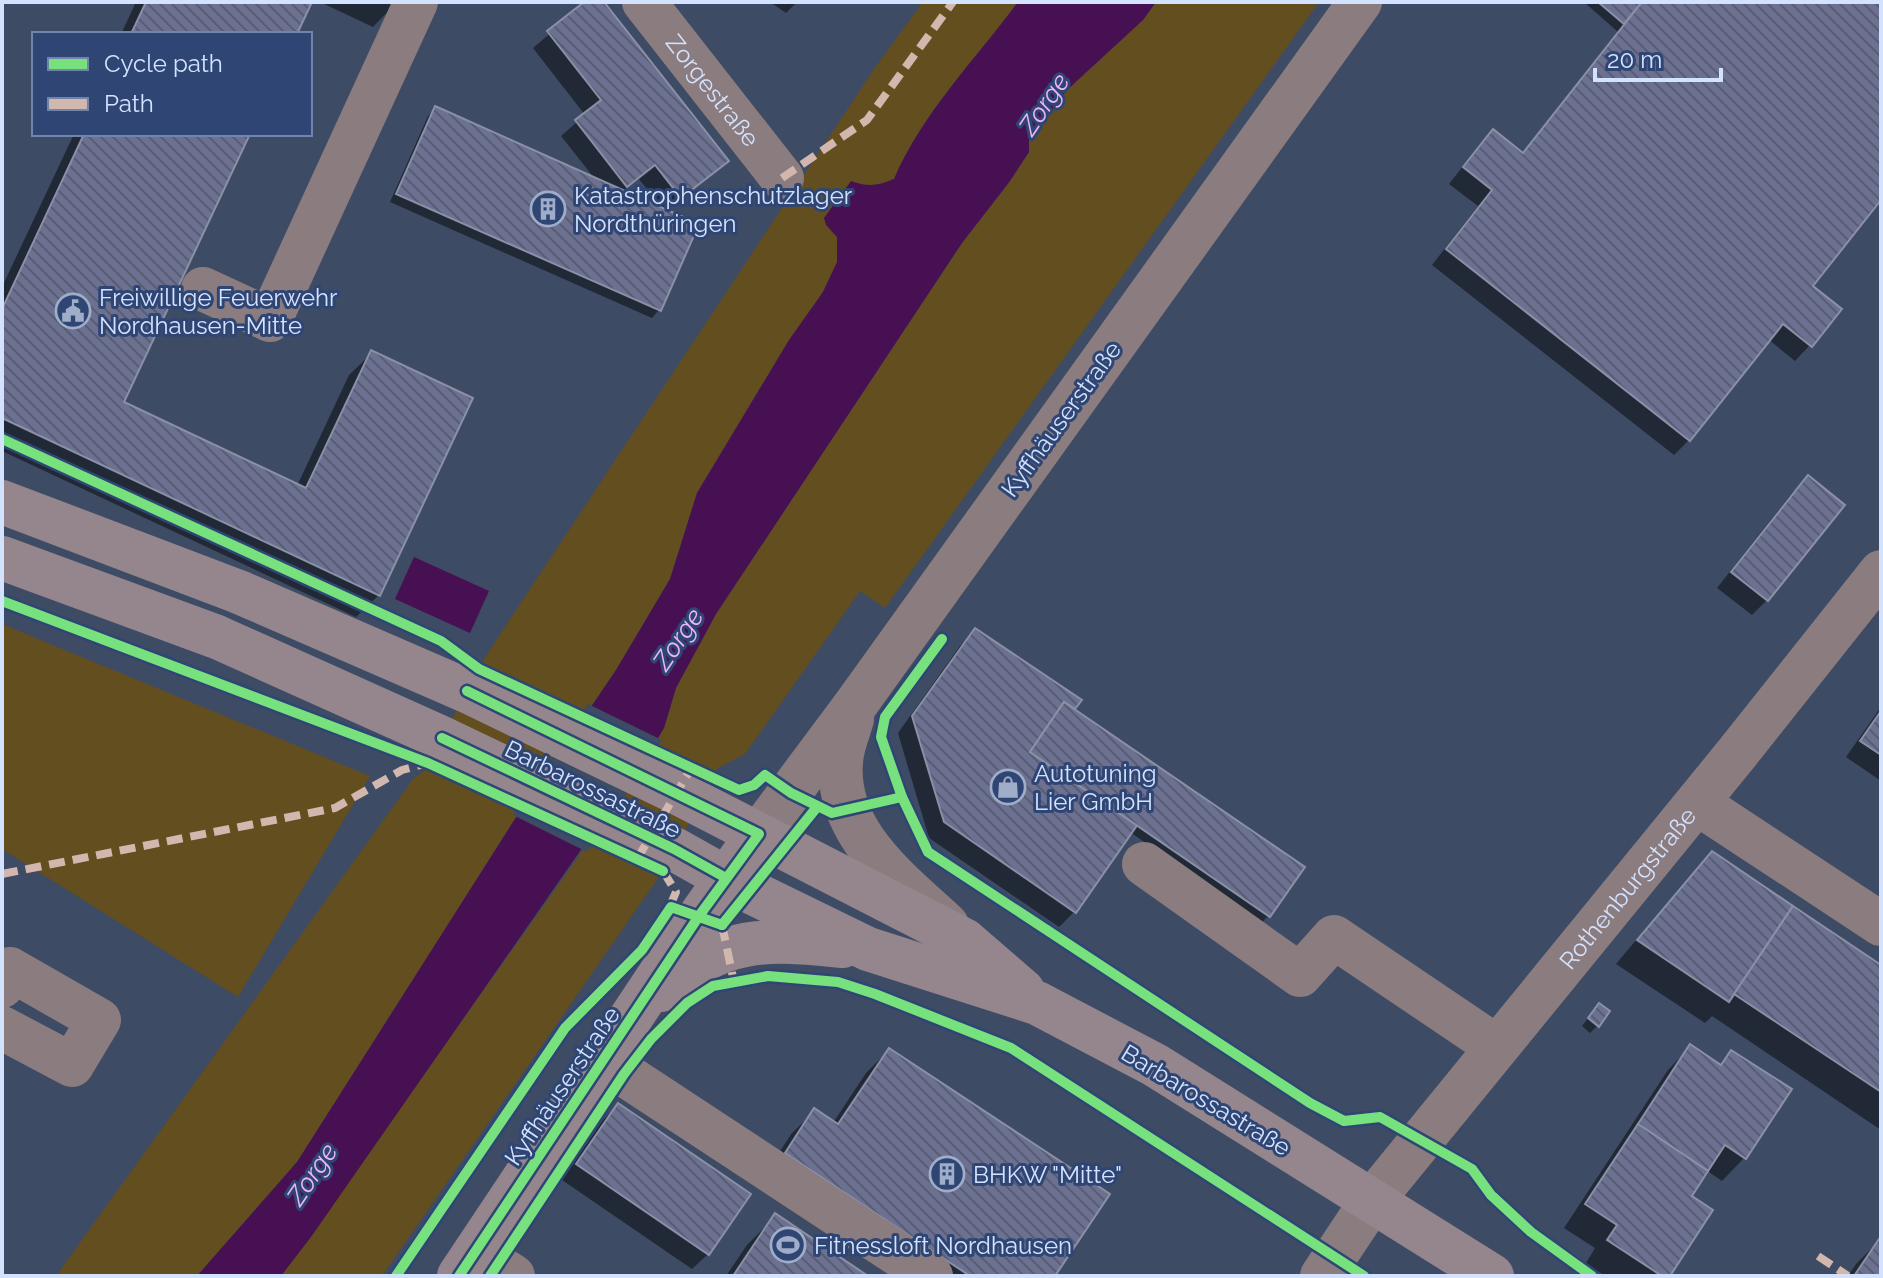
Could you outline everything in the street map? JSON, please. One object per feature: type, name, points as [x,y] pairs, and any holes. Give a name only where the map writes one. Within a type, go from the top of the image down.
[{"type":"main road","name":"Barbarossastraße","points":[[2,502],[239,592],[467,691],[759,834],[964,940],[1037,1003]]},
{"type":"main road","name":"Barbarossastraße","points":[[2,558],[217,637],[442,738],[674,849],[868,949],[1037,1003],[1155,1065],[1492,1276]]},
{"type":"main road","name":"Kyffhäuserstraße","points":[[467,1264],[726,878],[759,834]]},
{"type":"main road","points":[[610,1050],[655,996],[674,979],[728,948],[745,943],[800,942],[868,949]]},
{"type":"street","points":[[203,289],[270,320],[416,2]]},
{"type":"street","name":"Zorgestraße","points":[[644,2],[782,178]]},
{"type":"street","name":"Kyffhäuserstraße","points":[[759,834],[856,704],[1360,2]]},
{"type":"street","name":"Rothenburgstraße","points":[[1371,1202],[1697,803],[1867,619],[1881,572]]},
{"type":"street","name":"Barbarossastraße","points":[[856,704],[842,754],[841,774],[856,831],[882,865],[964,940]]},
{"type":"street","points":[[1697,803],[1881,924]]},
{"type":"street","points":[[1144,864],[1300,975],[1334,937],[1497,1047]]},
{"type":"street","points":[[2,986],[10,969],[99,1020],[72,1065],[2,1028]]},
{"type":"street","points":[[610,1050],[931,1276]]},
{"type":"street","points":[[1322,1276],[1371,1202]]},
{"type":"street","points":[[467,1264],[513,1276]]},
{"type":"shaded area","points":[[923,2],[1018,2],[935,109],[894,179],[873,185],[851,182],[827,225],[837,237],[837,262],[823,292],[789,340],[697,493],[670,579],[616,670],[513,822],[297,1162],[197,1276],[56,1276],[413,779],[424,771],[487,654],[874,69]]},
{"type":"shaded area","points":[[1156,2],[1319,2],[885,608],[860,591],[745,754],[718,768],[663,871],[382,1276],[281,1276],[576,860],[664,728],[676,688],[716,614],[962,243],[1010,181],[1029,152],[1029,140],[1067,90],[1143,20]]},
{"type":"shaded area","points":[[2,624],[370,776],[238,997],[2,849]]},
{"type":"water","name":"Zorge","points":[[1018,2],[1156,2],[1143,20],[1067,90],[1029,140],[1029,152],[1010,181],[962,243],[716,614],[676,688],[664,728],[654,745],[311,1237],[281,1276],[197,1276],[297,1162],[513,822],[616,670],[670,579],[697,493],[789,340],[823,292],[837,262],[837,237],[824,218],[851,181],[872,185],[894,179],[935,109]]},
{"type":"water","points":[[414,557],[489,591],[470,633],[395,599]]},
{"type":"pier","points":[[588,704],[662,740],[587,852],[513,815]]},
{"type":"building","points":[[146,2],[312,2],[298,32],[132,32]]},
{"type":"building","points":[[584,2],[604,2],[729,161],[681,198],[655,165],[627,187],[575,120],[601,100],[547,31]]},
{"type":"building","points":[[1598,2],[1642,2],[1624,24]]},
{"type":"building","points":[[1642,2],[1881,2],[1881,200],[1813,286],[1842,309],[1812,347],[1783,324],[1690,441],[1446,249],[1492,190],[1463,167],[1493,129],[1523,153]]},
{"type":"building","name":"Katastrophenschutzlager Nordthüringen","points":[[435,106],[699,224],[661,311],[396,194]]},
{"type":"building","points":[[83,136],[249,136],[124,402],[306,488],[371,350],[473,398],[380,596],[2,418],[2,309]]},
{"type":"building","points":[[1808,475],[1845,505],[1768,601],[1731,572]]},
{"type":"building","name":"Autotuning Lier GmbH","points":[[975,628],[1082,700],[1075,709],[1064,702],[1030,752],[1138,824],[1076,913],[944,822],[912,716]]},
{"type":"building","points":[[1064,702],[1305,867],[1270,917],[1030,752]]},
{"type":"building","points":[[1881,711],[1881,755],[1860,741]]},
{"type":"building","points":[[1712,851],[1793,906],[1729,1002],[1637,940]]},
{"type":"building","points":[[1793,906],[1881,965],[1881,1092],[1734,994]]},
{"type":"building","points":[[1599,1003],[1610,1011],[1599,1027],[1588,1018]]},
{"type":"building","points":[[1690,1044],[1721,1065],[1731,1050],[1792,1089],[1746,1159],[1725,1145],[1708,1171],[1638,1124]]},
{"type":"building","name":"BHKW \"Mitte\"","points":[[889,1048],[1110,1194],[1055,1276],[970,1276],[785,1153],[814,1108],[838,1124]]},
{"type":"building","points":[[618,1103],[751,1194],[709,1255],[576,1164]]},
{"type":"building","points":[[1638,1124],[1708,1171],[1692,1196],[1713,1210],[1670,1276],[1662,1276],[1607,1240],[1617,1225],[1585,1204]]},
{"type":"building","name":"Fitnessloft Nordhausen","points":[[775,1213],[868,1276],[733,1276]]},
{"type":"building","points":[[1879,1239],[1881,1276],[1854,1276]]},
{"type":"marked path","points":[[782,178],[867,120],[953,2]]},
{"type":"marked path","points":[[2,874],[335,808],[402,770],[424,764]]},
{"type":"marked path","points":[[637,859],[692,767]]},
{"type":"marked path","points":[[663,871],[676,892],[667,913]]},
{"type":"marked path","points":[[722,925],[734,982]]},
{"type":"marked path","points":[[1818,1256],[1848,1276]]},
{"type":"cycle path","points":[[2,439],[441,641],[479,669],[739,790],[754,785],[765,775],[791,793],[832,813],[902,797]]},
{"type":"cycle path","points":[[2,601],[428,763],[663,871]]},
{"type":"cycle path","points":[[942,639],[885,717],[881,737],[902,797],[928,852],[1310,1103],[1344,1121],[1380,1117],[1472,1169],[1491,1195],[1531,1232],[1592,1276]]},
{"type":"cycle path","points":[[459,1276],[699,916],[759,834],[467,691]]},
{"type":"cycle path","points":[[442,738],[674,849],[726,878]]},
{"type":"cycle path","points":[[722,925],[817,807]]},
{"type":"cycle path","points":[[396,1276],[565,1028],[642,950],[671,907],[722,925]]},
{"type":"cycle path","points":[[490,1276],[624,1074],[651,1039],[687,1003],[713,986],[768,976],[838,982],[1011,1048],[1364,1276]]},
{"type":"place","name":"Katastrophenschutzlager Nordthüringen","points":[[548,209]]},
{"type":"place","name":"Freiwillige Feuerwehr Nordhausen-Mitte","points":[[73,311]]},
{"type":"place","name":"Autotuning Lier GmbH","points":[[1008,787]]},
{"type":"place","name":"BHKW \"Mitte\"","points":[[947,1174]]},
{"type":"place","name":"Fitnessloft Nordhausen","points":[[788,1245]]}]
